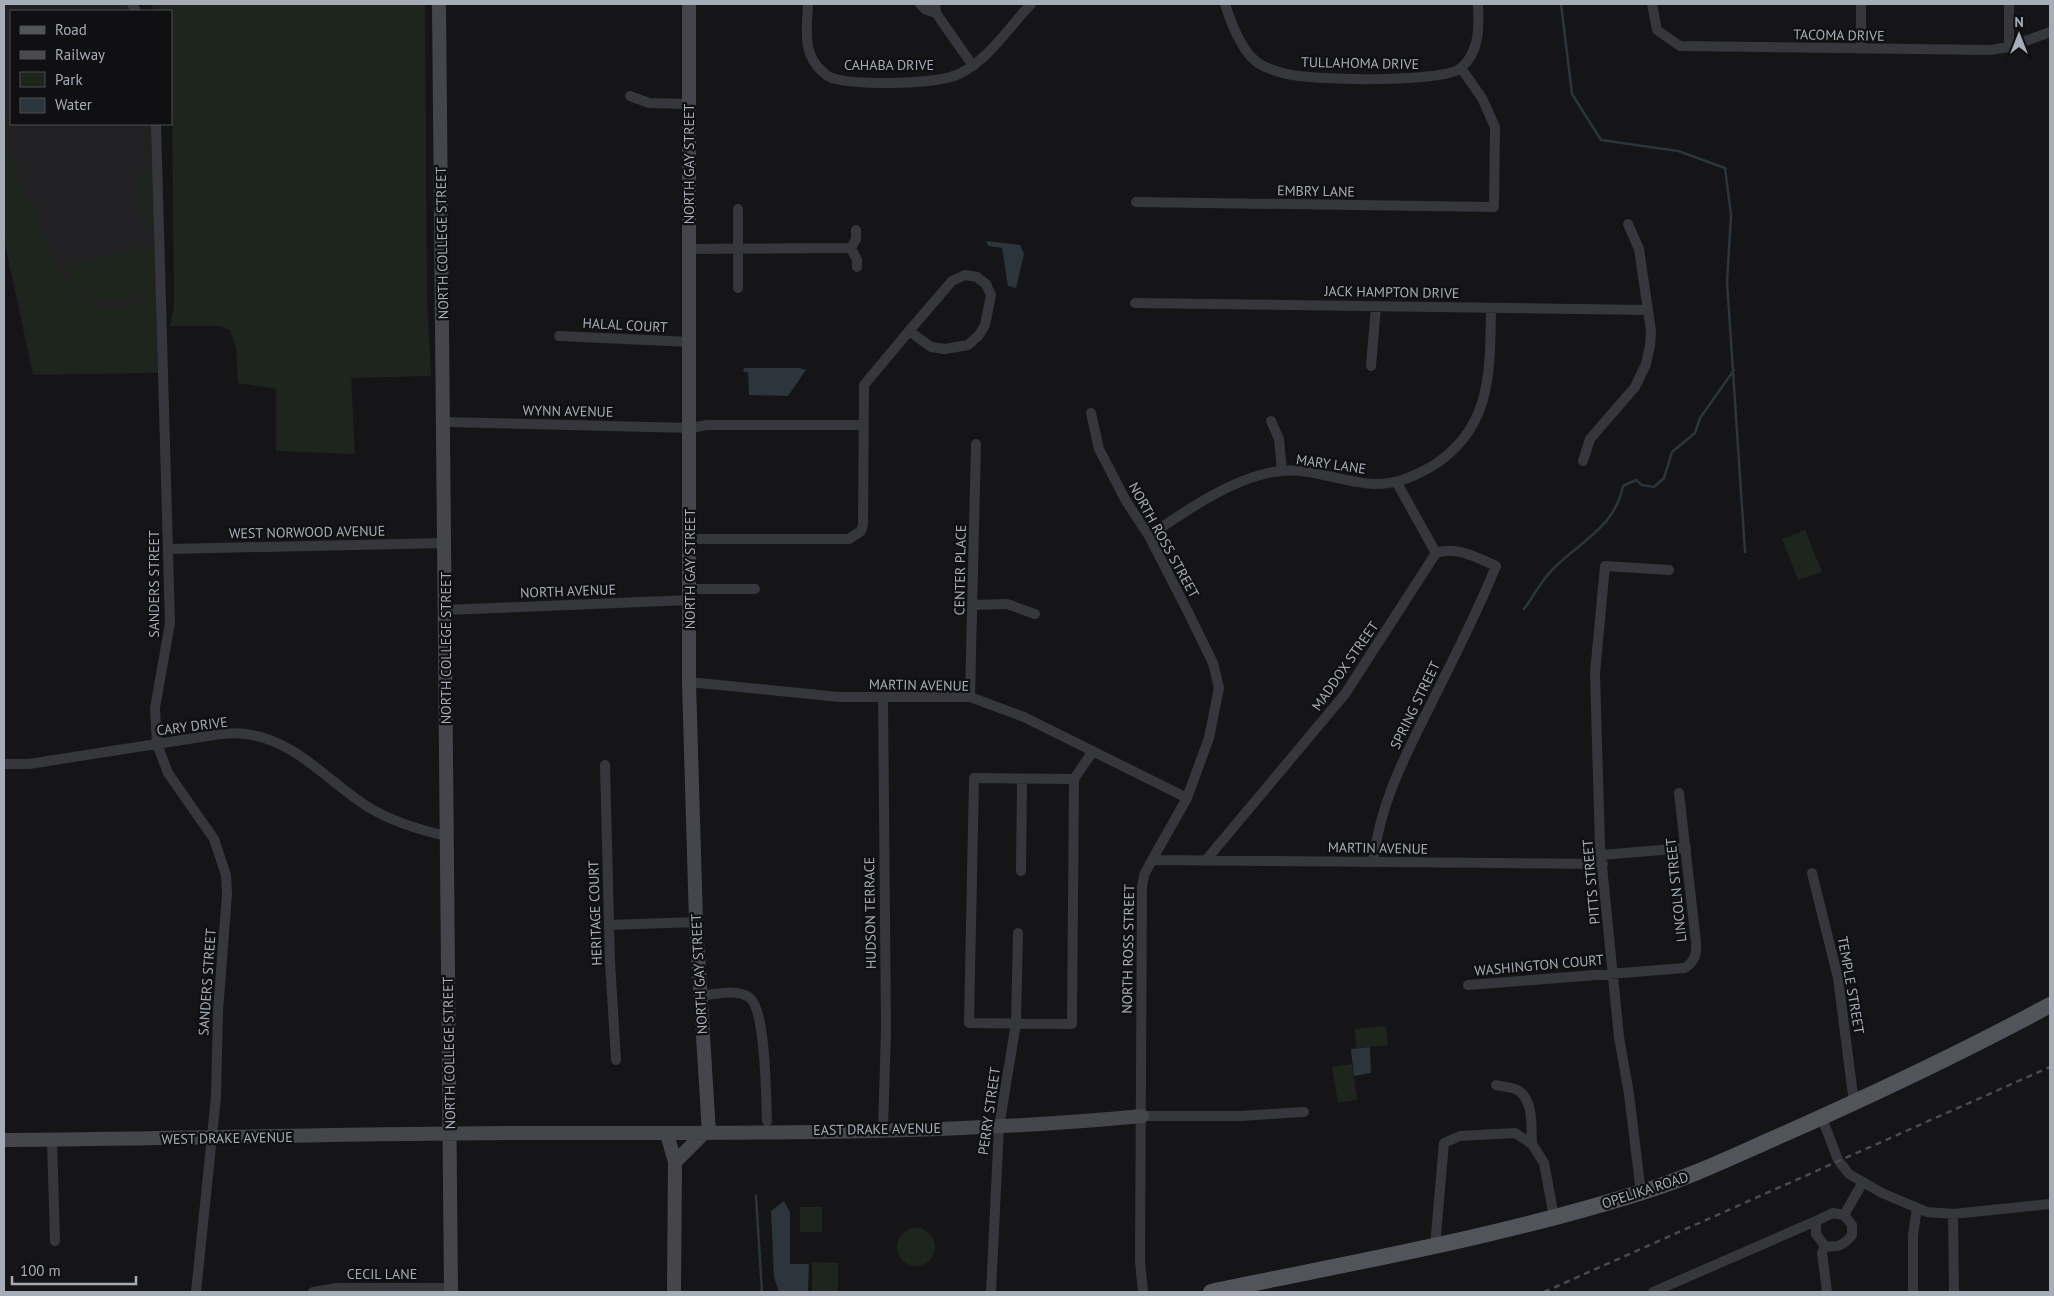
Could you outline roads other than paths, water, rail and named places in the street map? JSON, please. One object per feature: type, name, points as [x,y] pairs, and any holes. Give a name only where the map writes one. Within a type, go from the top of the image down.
[{"type":"main road","name":"OPELIKA ROAD","points":[[1211,1292],[1435,1246],[1554,1217],[1640,1193],[1691,1175],[1822,1118],[1942,1061],[2050,1005]]},
{"type":"street","name":"NORTH COLLEGE STREET","points":[[439,4],[451,1290]]},
{"type":"street","name":"NORTH GAY STREET","points":[[689,4],[691,342],[689,682],[696,922],[706,1134]]},
{"type":"street","name":"CAHABA DRIVE","points":[[808,4],[808,49],[818,67],[834,79],[865,82],[923,81],[951,78],[973,66],[990,52],[1031,4]]},
{"type":"street","points":[[920,4],[925,9],[936,8],[973,66]]},
{"type":"street","name":"TULLAHOMA DRIVE","points":[[1225,4],[1238,38],[1256,61],[1284,74],[1420,78],[1448,74],[1461,68]]},
{"type":"street","points":[[1461,68],[1477,41],[1480,30],[1478,4]]},
{"type":"street","name":"TACOMA DRIVE","points":[[1652,4],[1658,30],[1680,46],[1990,50],[2009,47],[2050,32]]},
{"type":"street","points":[[1861,49],[1862,4]]},
{"type":"street","points":[[2009,4],[2009,47]]},
{"type":"street","name":"EMBRY LANE","points":[[1136,202],[1494,207],[1495,127],[1482,98],[1461,68]]},
{"type":"street","points":[[630,96],[648,103],[689,104]]},
{"type":"street","name":"SANDERS STREET","points":[[156,125],[170,623],[155,708],[157,744],[168,774],[214,839],[226,875],[213,1138],[196,1292]]},
{"type":"street","points":[[738,209],[738,288]]},
{"type":"street","points":[[1582,462],[1590,439],[1635,387],[1646,364],[1651,338],[1648,310],[1639,249],[1628,224]]},
{"type":"street","points":[[851,248],[856,239],[856,230]]},
{"type":"street","points":[[690,248],[851,248]]},
{"type":"street","points":[[851,248],[857,260],[857,268]]},
{"type":"street","points":[[690,539],[849,539],[856,536],[863,525],[864,385],[909,331],[952,281],[965,275],[977,277],[986,284],[991,295],[985,325],[979,335],[968,345],[946,349],[931,347],[909,331]]},
{"type":"street","name":"JACK HAMPTON DRIVE","points":[[1134,303],[1648,310]]},
{"type":"street","points":[[1371,366],[1376,306]]},
{"type":"street","name":"MARY LANE","points":[[1149,536],[1182,514],[1260,475],[1282,471],[1310,473],[1358,483],[1397,483],[1435,464],[1458,446],[1474,423],[1485,397],[1490,368],[1492,308]]},
{"type":"street","name":"HALAL COURT","points":[[559,336],[691,342]]},
{"type":"street","name":"NORTH ROSS STREET","points":[[1091,413],[1099,448],[1126,501],[1149,536],[1213,663],[1220,688],[1209,738],[1187,798],[1144,876],[1141,907],[1142,1116],[1140,1262],[1143,1292]]},
{"type":"street","points":[[1271,421],[1279,439],[1282,471]]},
{"type":"street","name":"WYNN AVENUE","points":[[444,422],[691,428],[707,424],[864,425]]},
{"type":"street","name":"CENTER PLACE","points":[[970,697],[976,444]]},
{"type":"street","points":[[1397,483],[1436,553]]},
{"type":"street","name":"WEST NORWOOD AVENUE","points":[[169,549],[445,544]]},
{"type":"street","name":"SPRING STREET","points":[[1373,862],[1377,833],[1392,784],[1481,603],[1496,566],[1456,550],[1446,549],[1436,553]]},
{"type":"street","name":"MADDOX STREET","points":[[1206,860],[1345,694],[1436,553]]},
{"type":"street","name":"PITTS STREET","points":[[1640,1193],[1613,973],[1602,860],[1596,673],[1605,566],[1669,570]]},
{"type":"street","name":"NORTH AVENUE","points":[[446,610],[755,589]]},
{"type":"street","points":[[973,605],[1006,604],[1035,614]]},
{"type":"street","name":"MARTIN AVENUE","points":[[689,682],[839,697],[970,697],[1024,717],[1187,798]]},
{"type":"street","name":"HUDSON TERRACE","points":[[883,697],[886,1029],[883,1130]]},
{"type":"street","name":"CARY DRIVE","points":[[4,764],[30,764],[214,734],[244,733],[273,740],[299,753],[368,806],[394,821],[447,836]]},
{"type":"street","points":[[1074,779],[974,778],[969,1023],[1072,1024],[1074,779],[1093,751]]},
{"type":"street","name":"HERITAGE COURT","points":[[605,765],[609,925],[616,1060]]},
{"type":"street","points":[[1021,871],[1022,779]]},
{"type":"street","name":"LINCOLN STREET","points":[[1613,973],[1685,968],[1693,963],[1696,942],[1679,793]]},
{"type":"street","name":"MARTIN AVENUE","points":[[1152,860],[1373,862],[1602,860],[1686,848]]},
{"type":"street","name":"TEMPLE STREET","points":[[1812,873],[1838,978],[1854,1103]]},
{"type":"street","points":[[609,925],[696,922]]},
{"type":"street","name":"PERRY STREET","points":[[991,1292],[999,1127],[1016,1023],[1018,933]]},
{"type":"street","name":"WASHINGTON COURT","points":[[1468,985],[1613,973]]},
{"type":"street","points":[[700,996],[740,994],[750,998],[756,1007],[764,1054],[767,1121]]},
{"type":"street","points":[[1496,1085],[1519,1091],[1527,1101],[1532,1144]]},
{"type":"street","name":"EAST DRAKE AVENUE","points":[[450,1134],[706,1134],[883,1130],[999,1127],[1142,1116],[1239,1116],[1304,1112]]},
{"type":"street","points":[[1822,1118],[1842,1168],[1863,1182],[1916,1208],[1939,1214],[1953,1214],[2050,1204]]},
{"type":"street","points":[[1435,1246],[1444,1144],[1460,1136],[1516,1133],[1532,1144],[1544,1163],[1554,1217]]},
{"type":"street","name":"WEST DRAKE AVENUE","points":[[4,1140],[450,1134]]},
{"type":"street","points":[[667,1134],[675,1162],[674,1292]]},
{"type":"street","points":[[675,1162],[706,1134]]},
{"type":"street","points":[[52,1140],[55,1241]]},
{"type":"street","points":[[1844,1215],[1863,1182]]},
{"type":"street","points":[[1913,1292],[1913,1235],[1916,1208]]},
{"type":"street","points":[[1653,1292],[1834,1213],[1844,1215],[1852,1224],[1852,1235],[1846,1243],[1839,1246],[1825,1246]]},
{"type":"street","points":[[1953,1214],[1954,1292]]},
{"type":"street","points":[[1816,1221],[1816,1234],[1825,1246]]},
{"type":"street","points":[[1825,1246],[1822,1253],[1827,1292]]},
{"type":"street","name":"CECIL LANE","points":[[312,1292],[337,1288],[451,1290]]},
{"type":"water","points":[[986,241],[1020,245],[1024,254],[1016,288],[1008,286],[1002,248],[988,246]]},
{"type":"water","points":[[744,368],[799,368],[806,370],[788,396],[749,395],[748,372],[743,372]]},
{"type":"water","points":[[1370,1047],[1371,1073],[1354,1076],[1351,1049]]},
{"type":"water","points":[[784,1201],[790,1212],[790,1264],[809,1264],[808,1292],[779,1292],[774,1277],[771,1211]]},
{"type":"waterway","points":[[1561,4],[1572,94],[1601,140],[1678,151],[1725,168],[1731,215],[1727,282],[1745,552]]},
{"type":"waterway","points":[[1524,609],[1550,572],[1605,523],[1619,500],[1623,486],[1636,480],[1642,485],[1654,487],[1664,478],[1672,452],[1695,433],[1700,418],[1734,370]]},
{"type":"waterway","points":[[756,1196],[762,1292]]},
{"type":"railway","points":[[1544,1292],[2050,1067]]}]
